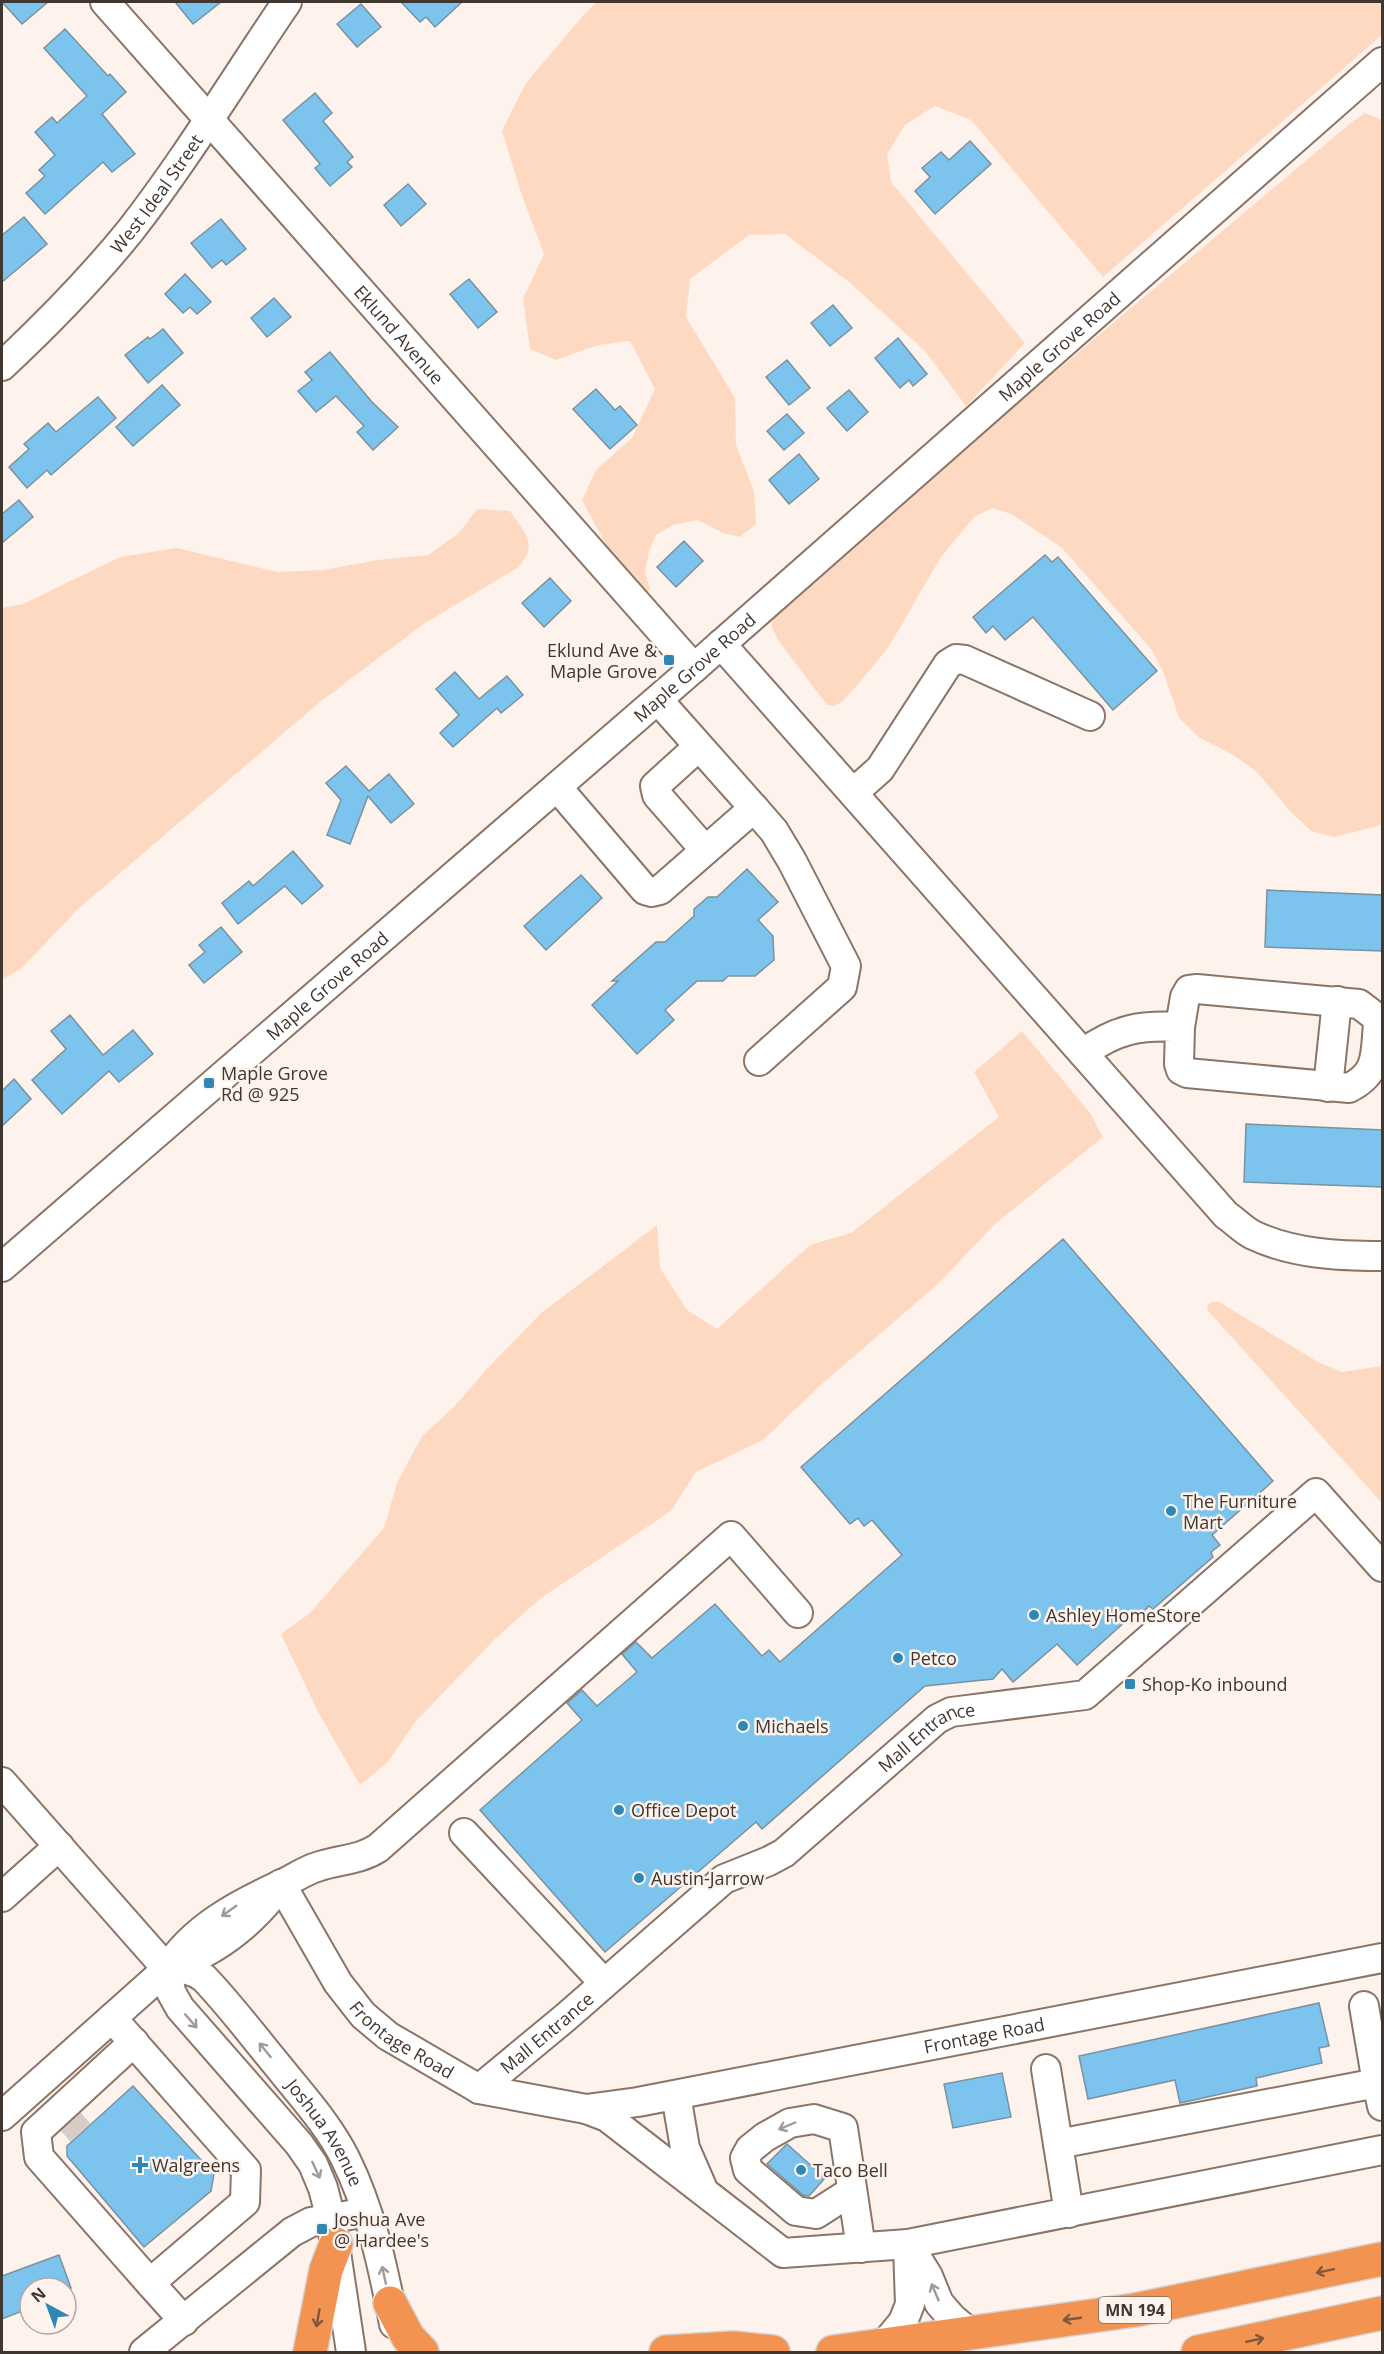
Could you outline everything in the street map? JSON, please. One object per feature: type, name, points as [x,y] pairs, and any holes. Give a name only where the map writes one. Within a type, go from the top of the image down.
[{"type":"highway","points":[[310,2352],[334,2231]]},
{"type":"highway","name":"MN 194","points":[[833,2352],[1135,2310],[1383,2259]]},
{"type":"highway","points":[[390,2303],[408,2337],[422,2352]]},
{"type":"highway","points":[[1198,2352],[1383,2313]]},
{"type":"highway","points":[[666,2352],[733,2348],[772,2352]]},
{"type":"street","name":"Eklund Avenue","points":[[105,2],[694,668]]},
{"type":"street","name":"West Ideal Street","points":[[2,366],[81,288],[130,231],[287,2]]},
{"type":"street","name":"Maple Grove Road","points":[[2,1268],[658,700],[1383,62]]},
{"type":"street","points":[[722,644],[1226,1215],[1251,1234],[1283,1246],[1339,1256],[1383,1256]]},
{"type":"street","points":[[853,793],[880,769],[948,664],[956,659],[965,660],[1090,716]]},
{"type":"street","points":[[658,700],[774,831],[846,966],[842,987],[834,996],[759,1061]]},
{"type":"street","points":[[698,747],[655,786],[657,795],[705,850]]},
{"type":"street","points":[[557,787],[645,890],[652,892],[660,890],[754,808]]},
{"type":"street","points":[[1190,990],[1337,1001],[1359,1004],[1376,1017],[1378,1024],[1374,1062],[1366,1078],[1349,1088],[1181,1070],[1179,1064],[1180,1027],[1185,997],[1190,990]]},
{"type":"street","points":[[1328,1087],[1337,1001]]},
{"type":"street","points":[[1083,1053],[1100,1041],[1120,1032],[1144,1027],[1180,1027]]},
{"type":"street","name":"Mall Entrance","points":[[479,2089],[566,2018],[724,1879],[770,1861],[783,1853],[937,1719],[951,1712],[1085,1695],[1316,1493],[1383,1567]]},
{"type":"street","points":[[2,2116],[168,1969],[183,1947],[215,1921],[245,1901],[315,1867],[361,1858],[378,1848],[731,1536],[798,1613]]},
{"type":"street","name":"Joshua Avenue","points":[[2,1782],[168,1969],[170,1986],[176,2003],[305,2150],[320,2179],[334,2231],[351,2352]]},
{"type":"street","points":[[464,1833],[604,1983]]},
{"type":"street","points":[[2,1897],[59,1846]]},
{"type":"street","name":"Frontage Road","points":[[281,1884],[326,1964],[363,2014],[388,2036],[479,2089],[586,2109],[615,2122],[783,2253],[908,2244],[1069,2214],[1383,2150]]},
{"type":"street","name":"Frontage Road","points":[[586,2109],[676,2094],[1383,1958]]},
{"type":"street","name":"Joshua Avenue","points":[[168,1969],[192,1970],[216,1990],[329,2131],[345,2158],[367,2212],[379,2252],[400,2352]]},
{"type":"street","points":[[1058,2144],[1380,2095],[1364,2006]]},
{"type":"street","points":[[112,2018],[246,2170],[245,2202],[150,2283]]},
{"type":"street","points":[[134,2042],[66,2116],[39,2157],[184,2321]]},
{"type":"street","points":[[1046,2069],[1069,2214]]},
{"type":"street","points":[[676,2094],[685,2148],[695,2174],[705,2191]]},
{"type":"street","points":[[852,2191],[816,2214],[796,2211],[748,2170],[745,2158],[750,2149],[765,2137],[790,2123],[814,2119],[843,2128],[861,2248]]},
{"type":"street","points":[[144,2352],[292,2232],[311,2222],[334,2231],[367,2212]]},
{"type":"street","points":[[908,2244],[928,2276],[939,2303],[970,2333]]},
{"type":"street","points":[[884,2345],[903,2322],[910,2304],[908,2244]]},
{"type":"shaded area","points":[[597,2],[1382,2],[1382,35],[1103,277],[971,120],[935,106],[905,125],[887,154],[891,182],[1025,343],[966,406],[925,351],[849,282],[785,234],[749,235],[690,279],[686,317],[735,398],[736,445],[754,491],[756,524],[740,537],[723,533],[697,520],[673,525],[656,535],[649,551],[645,572],[650,590],[640,597],[616,563],[582,500],[596,470],[632,438],[655,389],[630,341],[598,345],[556,360],[530,349],[523,299],[544,254],[521,193],[502,131],[526,83]]},
{"type":"shaded area","points":[[1365,113],[1382,120],[1382,825],[1334,837],[1311,831],[1290,811],[1256,771],[1235,756],[1200,738],[1179,718],[1163,671],[1151,649],[1061,547],[1011,514],[993,508],[975,516],[941,557],[888,648],[860,682],[842,702],[834,706],[827,705],[778,640],[772,628],[773,614],[948,462]]},
{"type":"shaded area","points":[[477,509],[510,511],[525,533],[529,545],[519,567],[425,623],[320,702],[78,909],[22,968],[2,980],[2,608],[23,604],[120,557],[177,548],[277,572],[323,570],[378,560],[428,555],[459,533]]},
{"type":"shaded area","points":[[1022,1031],[1090,1113],[1103,1137],[995,1224],[938,1284],[823,1383],[763,1440],[696,1472],[671,1511],[541,1598],[496,1638],[415,1722],[388,1762],[360,1785],[318,1712],[281,1634],[310,1613],[384,1528],[397,1483],[422,1436],[454,1407],[540,1314],[657,1225],[660,1268],[687,1310],[717,1329],[810,1245],[851,1233],[999,1117],[974,1072]]},
{"type":"shaded area","points":[[1212,1302],[1219,1302],[1318,1362],[1342,1372],[1382,1366],[1382,1503],[1208,1311],[1207,1306]]},
{"type":"building","points":[[2,2],[48,2],[22,24]]},
{"type":"building","points":[[175,2],[221,2],[193,24]]},
{"type":"building","points":[[401,2],[462,2],[435,27],[426,17],[420,22]]},
{"type":"building","points":[[361,4],[381,27],[357,47],[337,24]]},
{"type":"building","points":[[65,29],[108,76],[110,74],[126,92],[102,114],[135,154],[112,172],[103,162],[45,214],[26,193],[45,176],[39,170],[55,155],[35,132],[52,117],[57,123],[87,96],[44,48]]},
{"type":"building","points":[[315,93],[332,113],[323,121],[353,157],[347,162],[352,167],[330,186],[315,168],[320,164],[283,120]]},
{"type":"building","points":[[970,141],[991,164],[935,214],[915,191],[930,177],[922,168],[941,152],[949,160]]},
{"type":"building","points":[[408,184],[426,204],[401,226],[384,205]]},
{"type":"building","points":[[24,217],[47,244],[2,282],[2,235]]},
{"type":"building","points":[[221,219],[246,249],[226,265],[222,260],[212,268],[191,243]]},
{"type":"building","points":[[185,274],[211,302],[197,314],[190,307],[183,313],[165,294]]},
{"type":"building","points":[[469,279],[497,312],[478,328],[450,294]]},
{"type":"building","points":[[274,298],[291,317],[267,337],[251,318]]},
{"type":"building","points":[[833,305],[852,328],[830,346],[811,323]]},
{"type":"building","points":[[163,329],[183,353],[148,383],[125,355],[148,337],[150,339]]},
{"type":"building","points":[[898,338],[927,374],[913,386],[909,380],[900,388],[875,358]]},
{"type":"building","points":[[330,352],[372,402],[398,427],[373,450],[357,432],[364,426],[336,396],[316,412],[298,391],[312,380],[305,372]]},
{"type":"building","points":[[787,360],[810,388],[789,405],[766,377]]},
{"type":"building","points":[[162,385],[180,405],[133,446],[116,427]]},
{"type":"building","points":[[596,389],[615,410],[620,406],[637,425],[610,449],[573,409]]},
{"type":"building","points":[[849,390],[868,412],[847,431],[827,408]]},
{"type":"building","points":[[98,397],[116,418],[51,475],[47,470],[27,488],[9,467],[29,449],[24,444],[48,423],[56,432]]},
{"type":"building","points":[[787,414],[804,433],[784,450],[767,431]]},
{"type":"building","points":[[799,454],[819,479],[789,504],[769,480]]},
{"type":"building","points":[[19,500],[33,517],[2,543],[2,514]]},
{"type":"building","points":[[684,541],[703,561],[676,587],[657,567]]},
{"type":"building","points":[[1045,555],[1052,562],[1058,557],[1157,671],[1113,710],[1033,617],[1005,640],[993,626],[986,633],[973,617]]},
{"type":"building","points":[[550,578],[571,601],[544,627],[522,603]]},
{"type":"building","points":[[455,672],[479,699],[507,676],[523,695],[501,713],[497,708],[453,747],[440,733],[459,715],[436,689]]},
{"type":"building","points":[[346,766],[369,791],[389,774],[414,804],[391,823],[368,796],[350,844],[327,835],[341,800],[326,783]]},
{"type":"building","points":[[293,851],[323,886],[302,904],[285,886],[238,924],[222,903],[249,881],[253,886]]},
{"type":"building","points":[[747,869],[778,902],[758,920],[773,936],[774,960],[755,976],[728,976],[723,981],[697,981],[665,1010],[674,1020],[637,1054],[592,1005],[618,981],[612,981],[656,942],[665,942],[694,916],[694,909],[708,897],[717,897]]},
{"type":"building","points":[[581,875],[602,898],[546,950],[524,926]]},
{"type":"building","points":[[1267,890],[1383,895],[1383,951],[1265,947]]},
{"type":"building","points":[[221,927],[242,952],[204,983],[189,965],[205,952],[199,945]]},
{"type":"building","points":[[70,1015],[103,1055],[133,1030],[153,1054],[119,1082],[109,1071],[62,1114],[32,1080],[66,1049],[51,1031]]},
{"type":"building","points":[[14,1079],[31,1099],[2,1126],[2,1091]]},
{"type":"building","points":[[1246,1124],[1383,1130],[1383,1187],[1244,1182]]},
{"type":"building","points":[[1063,1239],[1273,1481],[1212,1535],[1220,1545],[1211,1552],[1213,1557],[1153,1609],[1149,1606],[1141,1614],[1137,1611],[1077,1665],[1057,1644],[1013,1682],[1002,1669],[993,1679],[925,1686],[762,1829],[756,1822],[605,1952],[480,1810],[582,1720],[567,1703],[582,1690],[597,1706],[637,1672],[622,1654],[636,1642],[652,1658],[715,1604],[762,1656],[769,1650],[780,1662],[902,1555],[872,1520],[864,1526],[858,1518],[850,1524],[801,1467]]},
{"type":"building","points":[[1319,2003],[1329,2046],[1319,2048],[1322,2063],[1256,2078],[1257,2086],[1180,2103],[1175,2080],[1088,2099],[1079,2056]]},
{"type":"building","points":[[1002,2073],[1011,2117],[953,2128],[944,2084]]},
{"type":"building","name":"Walgreens","points":[[133,2086],[214,2174],[211,2191],[144,2247],[67,2156],[67,2146]]},
{"type":"building","points":[[787,2144],[825,2178],[809,2196],[803,2195],[767,2164]]},
{"type":"building","points":[[59,2255],[67,2276],[18,2276],[18,2313],[2,2319],[2,2276]]},
{"type":"tunnel","points":[[61,2131],[81,2113]]},
{"type":"place","name":"Eklund Ave & Maple Grove","points":[[669,660]]},
{"type":"place","name":"Maple Grove Rd @ 925","points":[[209,1083]]},
{"type":"place","name":"The Furniture Mart","points":[[1171,1511]]},
{"type":"place","name":"Ashley HomeStore","points":[[1034,1615]]},
{"type":"place","name":"Petco","points":[[898,1658]]},
{"type":"place","name":"Shop-Ko inbound","points":[[1130,1684]]},
{"type":"place","name":"Michaels","points":[[743,1726]]},
{"type":"place","name":"Office Depot","points":[[619,1810]]},
{"type":"place","name":"Austin-Jarrow","points":[[639,1878]]},
{"type":"place","name":"Walgreens","points":[[140,2165]]},
{"type":"place","name":"Taco Bell","points":[[801,2170]]},
{"type":"place","name":"Joshua Ave @ Hardee's","points":[[322,2229]]}]
